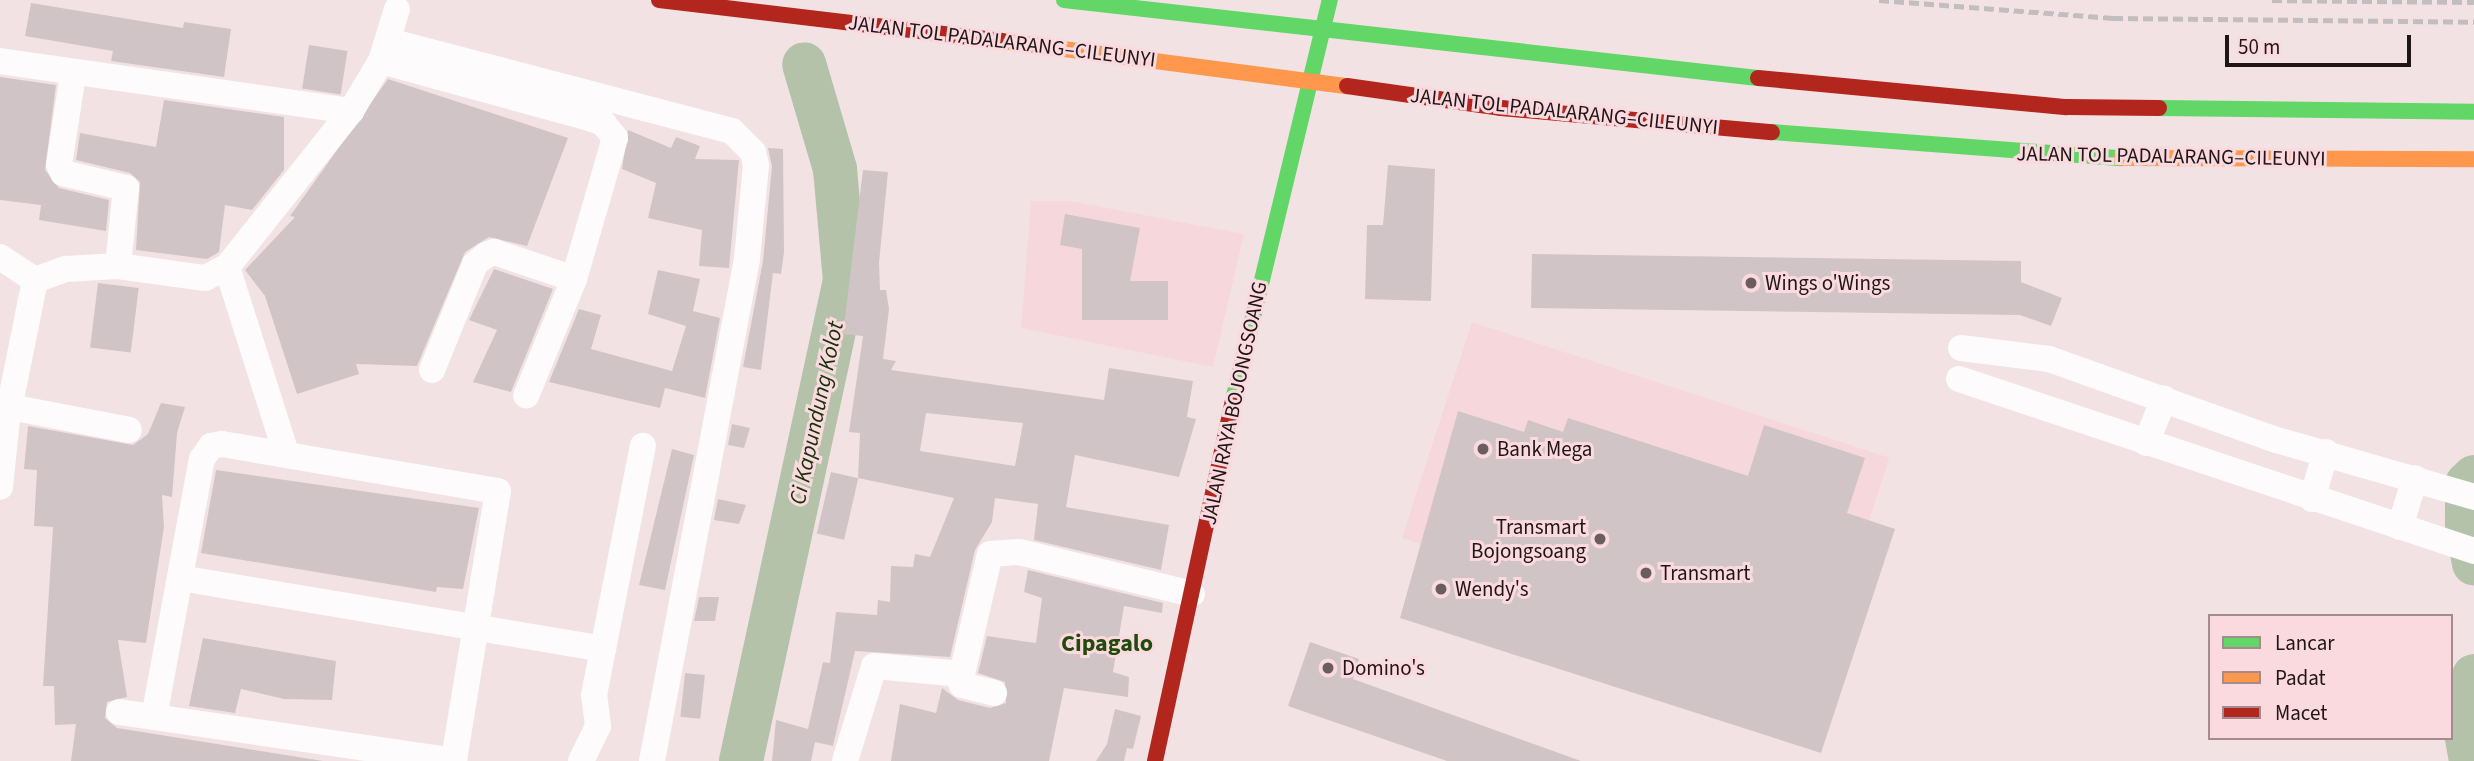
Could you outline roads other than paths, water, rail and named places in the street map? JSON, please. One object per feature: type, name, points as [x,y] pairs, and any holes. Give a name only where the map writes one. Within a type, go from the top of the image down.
[{"type":"main road","name":"JALAN TOL PADALARANG–CILEUNYI","points":[[659,0],[1210,66],[1501,108],[2063,158],[2474,159]]},
{"type":"main road","points":[[1064,0],[1501,53],[2067,107],[2474,112]]},
{"type":"main road","name":"JALAN RAYA BOJONGSOANG","points":[[1155,761],[1250,320],[1330,0]]},
{"type":"street","points":[[36,280],[66,269],[118,266],[180,278],[205,278],[227,267],[351,111],[385,51],[397,9]]},
{"type":"street","points":[[385,51],[586,117],[611,130],[615,138],[574,279],[526,396]]},
{"type":"street","points":[[385,51],[733,131],[752,152],[756,165],[747,258],[652,761]]},
{"type":"street","points":[[0,61],[74,75],[351,111]]},
{"type":"street","points":[[74,75],[59,164],[63,173],[126,188],[118,266]]},
{"type":"street","points":[[432,370],[475,264],[486,255],[494,252],[574,279]]},
{"type":"street","points":[[0,257],[36,280]]},
{"type":"street","points":[[227,267],[286,453]]},
{"type":"street","points":[[0,487],[10,407],[36,280]]},
{"type":"street","points":[[1961,348],[2049,359],[2277,440],[2466,494]]},
{"type":"street","points":[[1959,379],[2465,548]]},
{"type":"street","points":[[2098,425],[2115,383]]},
{"type":"street","points":[[2146,443],[2164,399]]},
{"type":"street","points":[[10,407],[129,430]]},
{"type":"street","points":[[2260,481],[2277,440]]},
{"type":"street","points":[[119,712],[454,761],[498,491],[222,444],[204,452],[154,717]]},
{"type":"street","points":[[581,761],[598,726],[593,705],[643,446]]},
{"type":"street","points":[[2312,499],[2326,452]]},
{"type":"street","points":[[2400,527],[2415,478]]},
{"type":"street","points":[[994,693],[962,685],[958,677],[990,554],[1019,552],[1192,594]]},
{"type":"street","points":[[180,579],[603,649]]},
{"type":"street","points":[[845,761],[874,666],[893,664],[958,677]]},
{"type":"waterway","name":"Ci Kapundung Kolot","points":[[741,761],[845,281],[835,169],[804,64]]},
{"type":"waterway","points":[[2474,477],[2467,484],[2467,524],[2474,563]]},
{"type":"waterway","points":[[2471,761],[2464,723],[2474,676]]},
{"type":"railway","points":[[1879,0],[2113,18],[2474,22]]},
{"type":"railway","points":[[2272,0],[2474,2]]},
{"type":"place","name":"Wings o'Wings","points":[[1751,283]]},
{"type":"place","name":"Bank Mega","points":[[1483,449]]},
{"type":"place","name":"Transmart Bojongsoang","points":[[1600,539]]},
{"type":"place","name":"Transmart","points":[[1646,573]]},
{"type":"place","name":"Wendy's","points":[[1441,589]]},
{"type":"place","name":"Domino's","points":[[1328,668]]},
{"type":"district","name":"Cipagalo","points":[[1107,644]]}]
